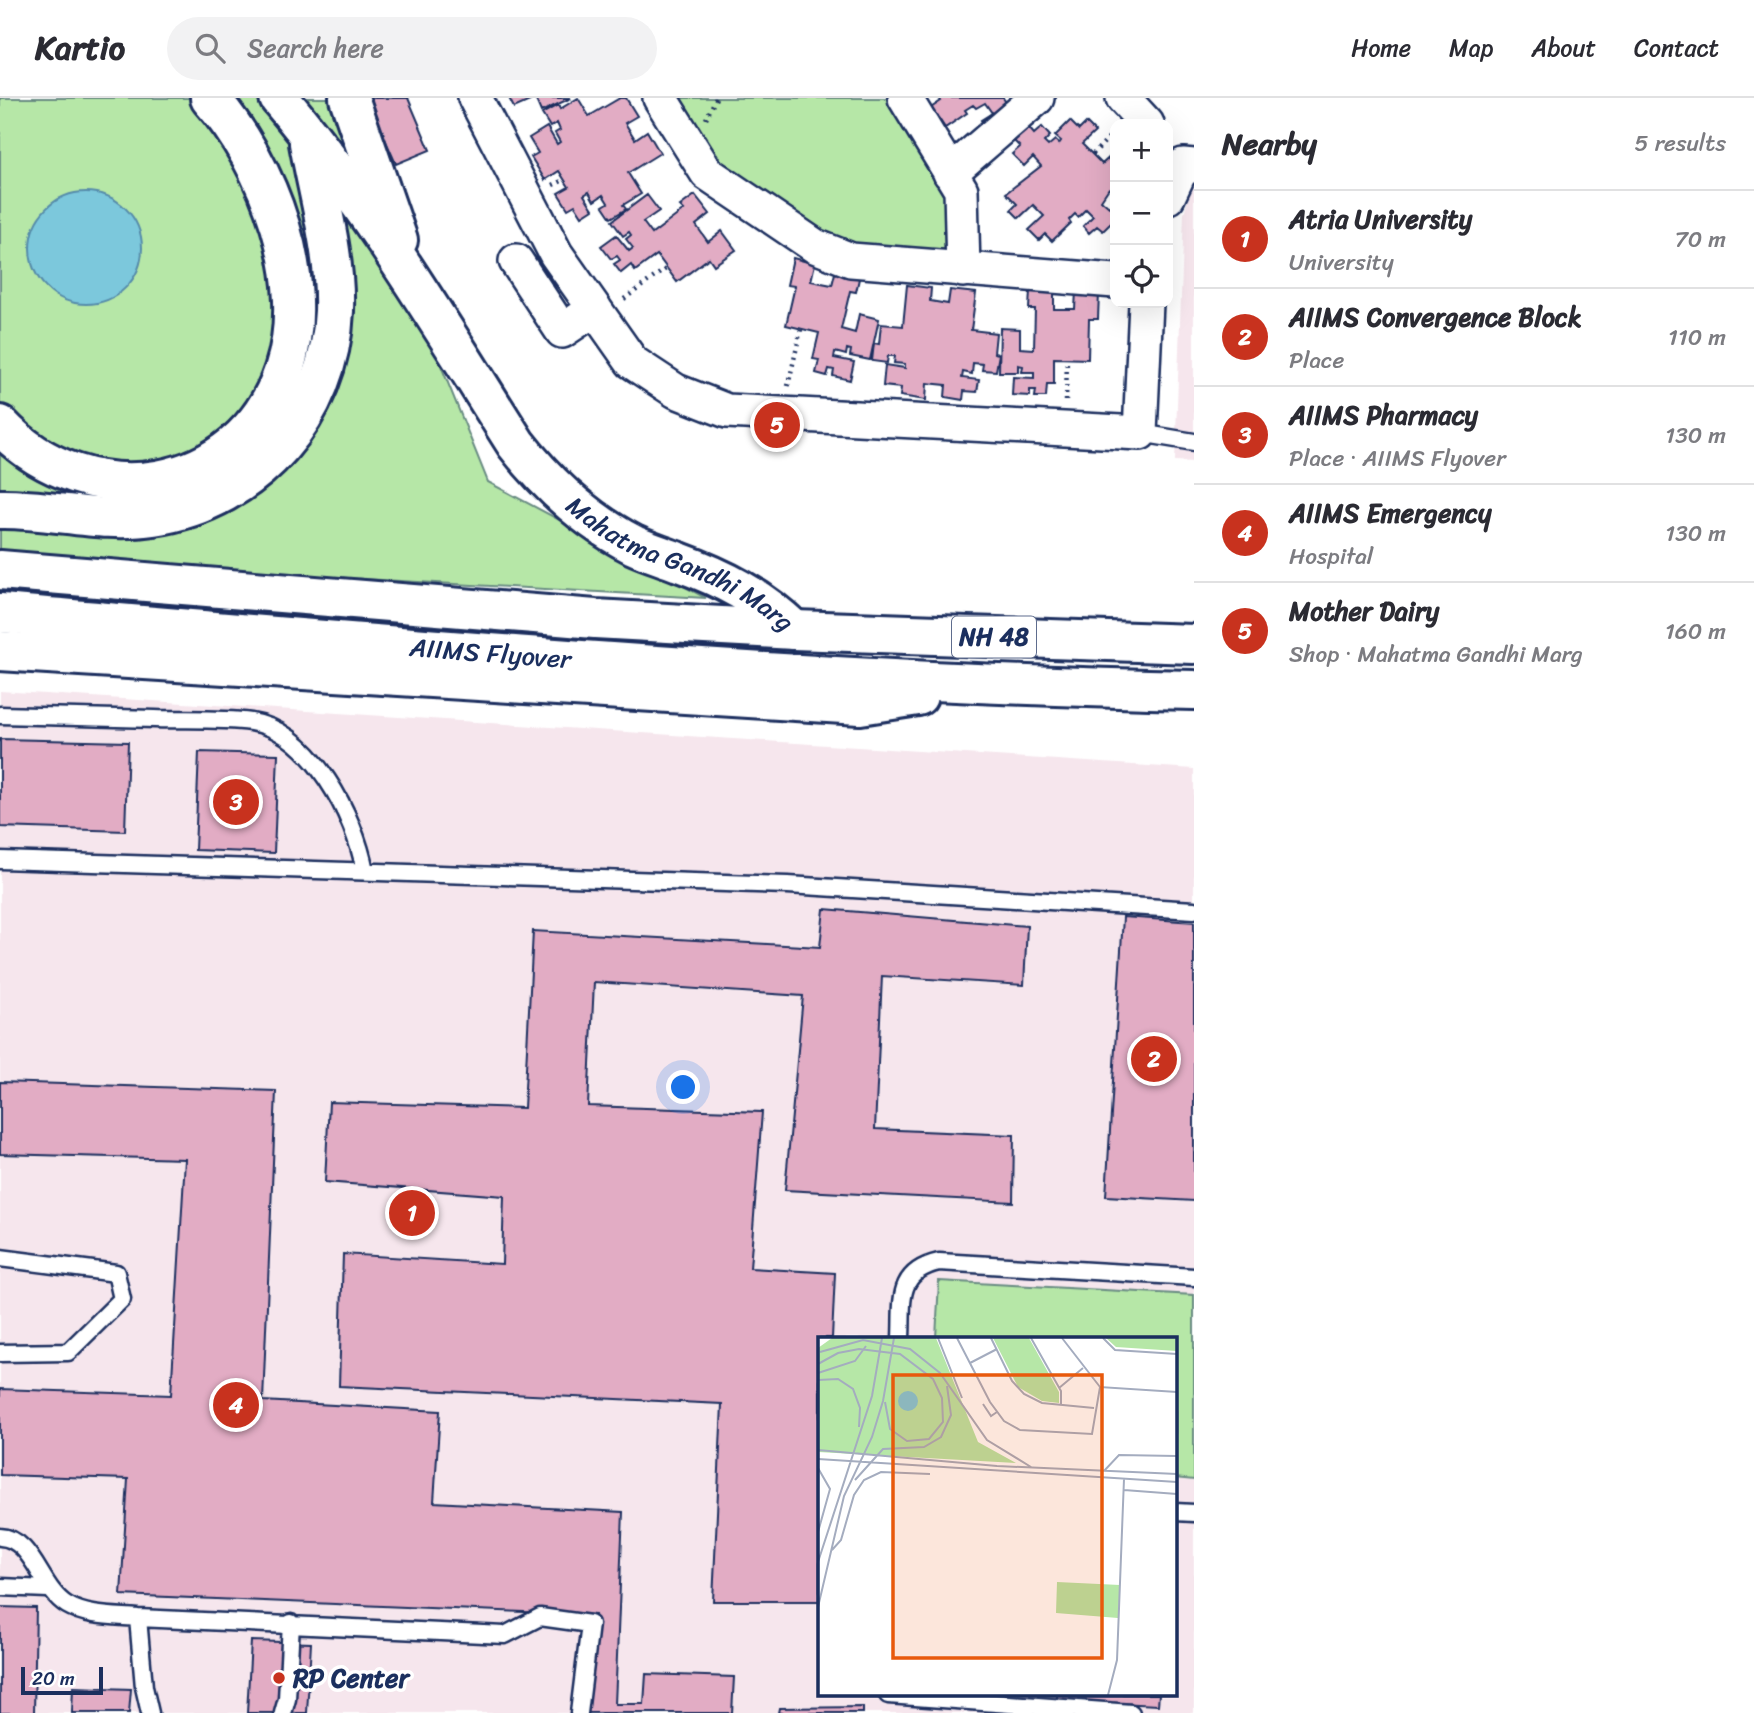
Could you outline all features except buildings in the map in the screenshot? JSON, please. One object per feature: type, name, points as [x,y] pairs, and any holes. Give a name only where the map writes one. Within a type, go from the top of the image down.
[{"type":"main road","points":[[279,98],[307,131],[409,275]]},
{"type":"main road","points":[[349,98],[409,275]]},
{"type":"main road","points":[[0,425],[44,462],[83,478],[125,484],[167,479],[187,472],[223,452],[254,424],[272,397],[285,369],[290,348],[292,306],[289,266],[268,190],[220,109]]},
{"type":"main road","points":[[0,509],[128,518],[175,512],[198,505],[241,483],[268,460],[292,434],[305,415],[325,371],[334,310],[332,271],[307,131]]},
{"type":"main road","name":"Mahatma Gandhi Marg","points":[[409,275],[516,444],[536,470],[565,497],[586,515],[634,544],[751,594],[769,606],[794,630],[1194,644]]},
{"type":"main road","points":[[0,570],[595,619],[794,630]]},
{"type":"main road","name":"AIIMS Flyover","points":[[0,614],[511,655],[982,686]]},
{"type":"main road","points":[[0,651],[860,705],[982,686],[1194,690]]},
{"type":"street","points":[[475,98],[556,254],[632,362],[676,391],[727,411],[1140,433],[1146,308]]},
{"type":"street","points":[[660,98],[707,173],[815,246],[851,260],[1110,281]]},
{"type":"street","points":[[905,98],[961,190],[963,270]]},
{"type":"street","points":[[950,173],[1037,98]]},
{"type":"street","points":[[1123,98],[1142,119]]},
{"type":"street","points":[[1173,184],[1182,160]]},
{"type":"street","points":[[516,261],[562,331],[598,313]]},
{"type":"lane","points":[[1140,433],[1194,442]]},
{"type":"lane","points":[[0,715],[253,723],[293,741],[315,762],[344,807],[362,852],[365,871]]},
{"type":"lane","points":[[0,860],[788,885],[1194,910]]},
{"type":"lane","points":[[0,1258],[117,1273],[122,1298],[68,1352],[0,1353]]},
{"type":"lane","points":[[901,1337],[903,1285],[920,1266],[939,1262],[1194,1277]]},
{"type":"lane","points":[[1176,1512],[1194,1513]]},
{"type":"lane","points":[[0,1536],[11,1537],[25,1550],[48,1589],[67,1605],[84,1612],[138,1618],[505,1635],[540,1616],[590,1624],[579,1713]]},
{"type":"lane","points":[[0,1587],[48,1589]]},
{"type":"lane","points":[[138,1618],[144,1687],[150,1713]]},
{"type":"lane","points":[[283,1713],[287,1699],[291,1623]]},
{"type":"lane","points":[[902,1696],[1131,1713]]},
{"type":"path","points":[[1093,154],[1110,136]]},
{"type":"path","points":[[598,313],[667,268]]},
{"type":"path","points":[[782,415],[802,329]]},
{"type":"path","points":[[1064,429],[1067,358]]},
{"type":"shaded area","points":[[1193,182],[1194,462],[1175,461],[1184,213]]},
{"type":"shaded area","points":[[0,691],[1194,769],[1194,1713],[0,1713]]},
{"type":"green space","points":[[0,98],[333,98],[488,482],[706,598],[0,559]]},
{"type":"green space","points":[[670,98],[891,98],[951,195],[952,256],[854,248],[820,233],[714,166]]},
{"type":"green space","points":[[939,1281],[1194,1295],[1194,1480],[1176,1478],[1176,1337],[936,1337]]},
{"type":"water","points":[[86,192],[108,196],[126,208],[138,226],[142,248],[138,270],[126,288],[108,300],[86,304],[64,300],[46,288],[34,270],[30,248],[34,226],[46,208],[64,196]]},
{"type":"place","name":"Mother Dairy","points":[[777,425]]},
{"type":"place","name":"AIIMS Pharmacy","points":[[236,802]]},
{"type":"place","name":"AIIMS Convergence Block","points":[[1154,1059]]},
{"type":"place","name":"Atria University","points":[[412,1213]]},
{"type":"place","name":"AIIMS Emergency","points":[[236,1405]]},
{"type":"place","name":"RP Center","points":[[279,1678]]}]
